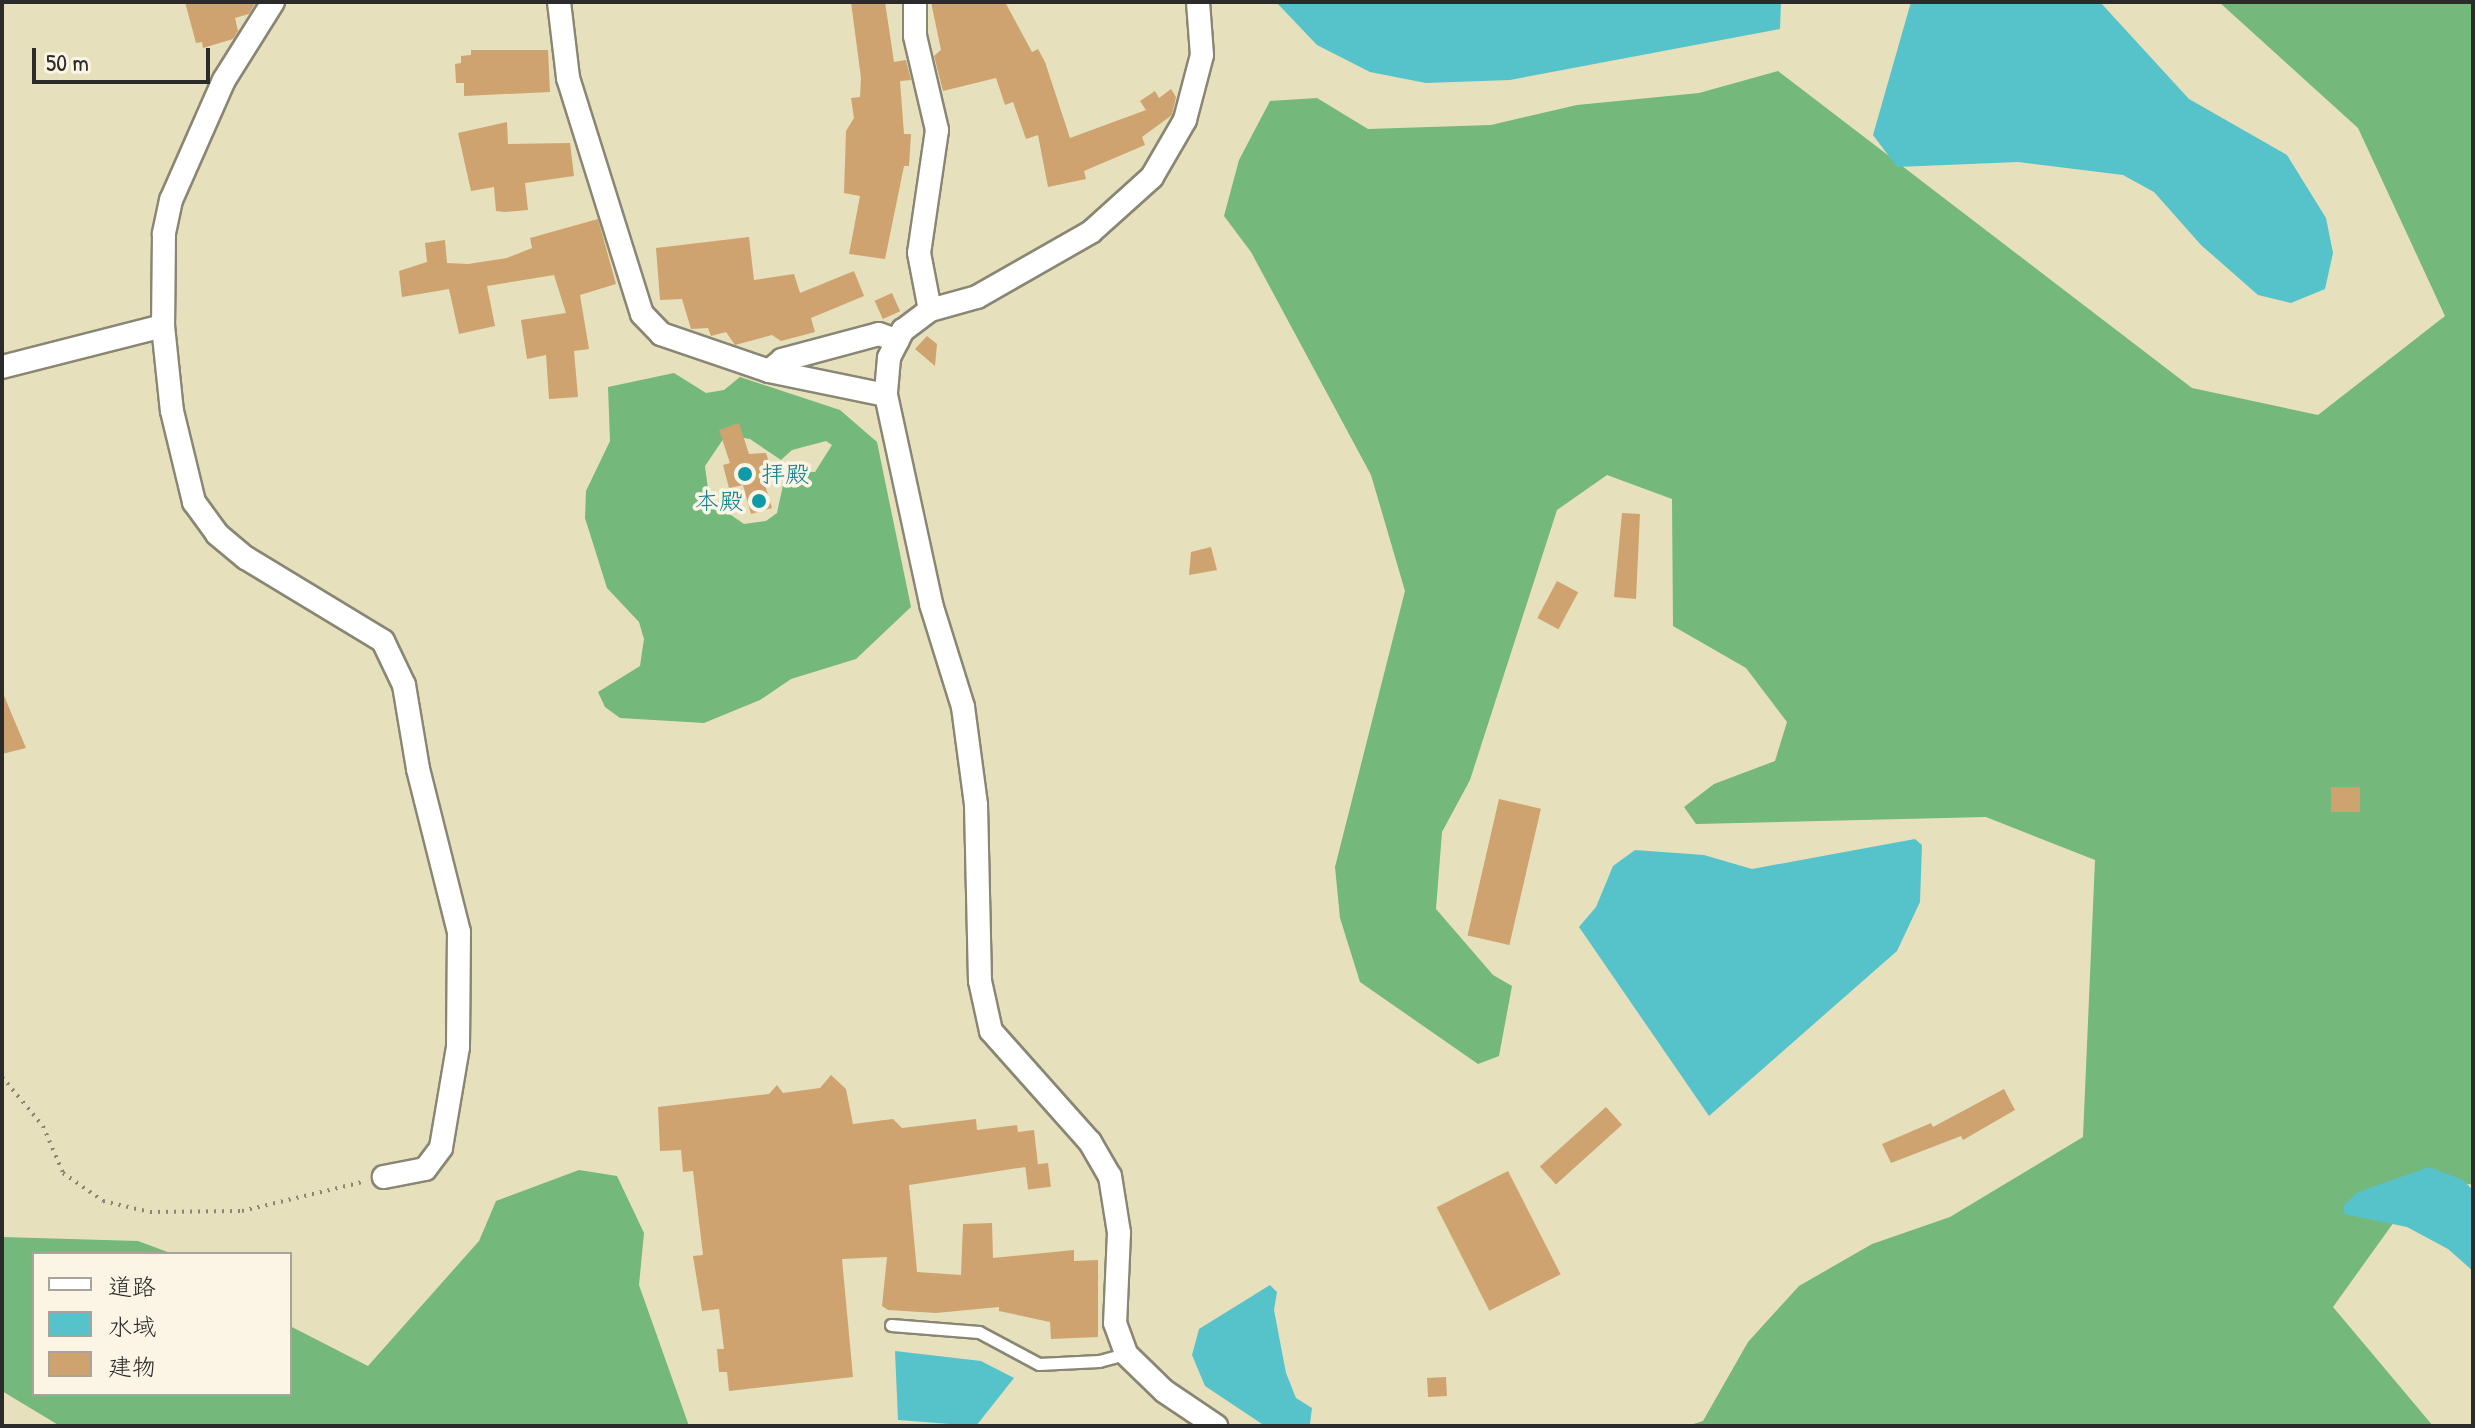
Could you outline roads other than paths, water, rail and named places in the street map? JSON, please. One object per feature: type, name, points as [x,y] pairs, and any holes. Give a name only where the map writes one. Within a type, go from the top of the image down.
[{"type":"street","points":[[273,2],[224,80],[171,200],[164,234],[163,326],[172,411],[194,502],[217,534],[246,558],[383,641],[404,685],[418,769],[459,932],[458,1047],[441,1148],[425,1169],[384,1177]]},
{"type":"street","points":[[559,2],[568,78],[642,314],[661,334],[769,371],[886,395]]},
{"type":"street","points":[[915,2],[915,36],[937,130],[919,253],[930,310]]},
{"type":"street","points":[[1198,2],[1202,55],[1185,120],[1152,177],[1091,232],[977,297],[930,310],[903,330],[889,358],[886,395],[931,604],[963,707],[976,805],[985,1006],[991,1031],[1006,1054],[1090,1142],[1110,1176],[1119,1233],[1115,1323],[1126,1354],[1164,1391],[1216,1426]]},
{"type":"street","points":[[2,367],[163,326]]},
{"type":"street","points":[[769,371],[782,360],[879,334],[898,341]]},
{"type":"lane","points":[[891,1325],[979,1332],[1039,1364],[1099,1361],[1126,1354]]},
{"type":"water","points":[[1276,2],[1781,2],[1780,29],[1510,80],[1426,83],[1370,72],[1317,45]]},
{"type":"water","points":[[1911,2],[2100,2],[2189,99],[2287,155],[2326,218],[2333,253],[2325,289],[2291,303],[2258,295],[2201,245],[2154,192],[2123,175],[2018,162],[1897,167],[1873,135]]},
{"type":"water","points":[[1915,839],[1922,845],[1920,902],[1897,951],[1709,1116],[1579,927],[1596,907],[1613,866],[1635,850],[1704,855],[1752,869]]},
{"type":"water","points":[[2429,1167],[2463,1180],[2473,1190],[2473,1271],[2448,1249],[2407,1227],[2344,1214],[2344,1205],[2358,1192]]},
{"type":"water","points":[[1270,1285],[1277,1292],[1274,1310],[1286,1373],[1296,1398],[1312,1408],[1310,1424],[1265,1426],[1205,1386],[1192,1355],[1199,1329]]},
{"type":"water","points":[[895,1351],[981,1361],[1014,1378],[976,1426],[898,1420]]},
{"type":"place","name":"拝殿","points":[[745,474]]},
{"type":"place","name":"本殿","points":[[759,501]]}]
